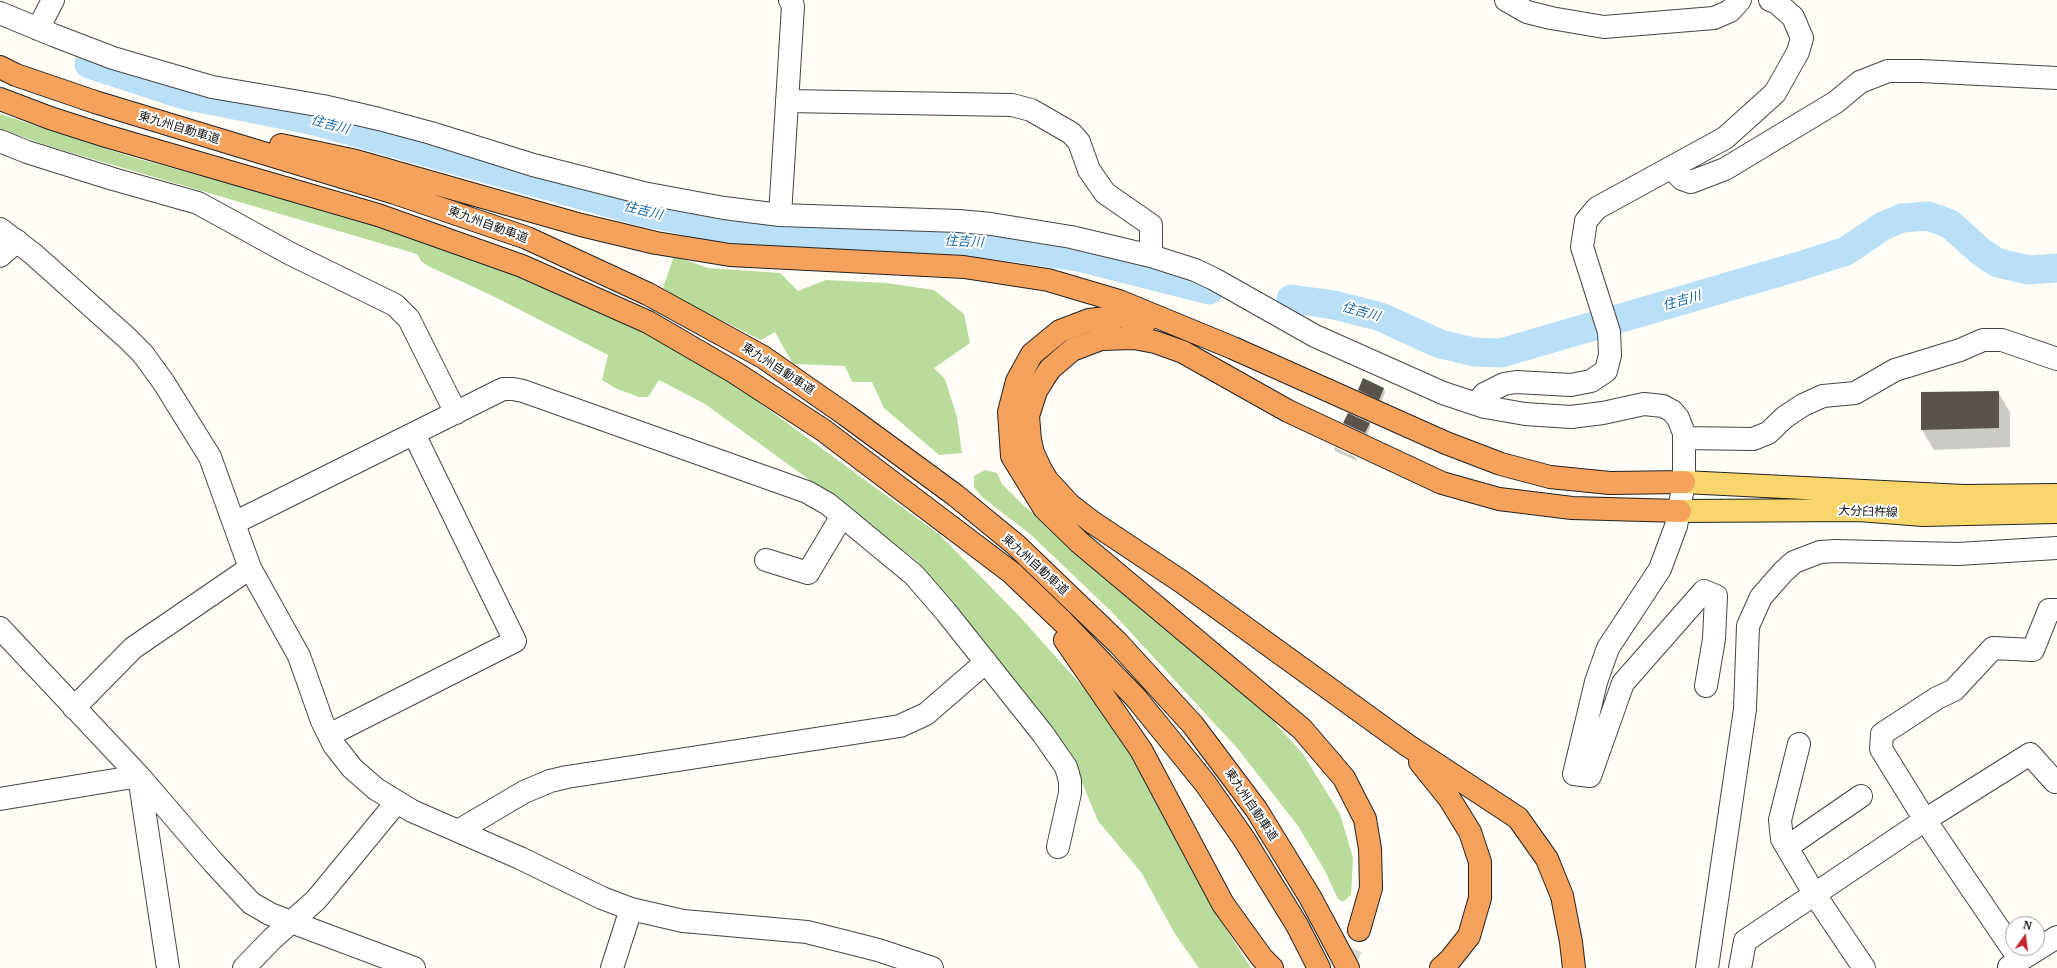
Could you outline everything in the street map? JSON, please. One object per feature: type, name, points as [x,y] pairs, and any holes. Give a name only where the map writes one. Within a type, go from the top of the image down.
[{"type":"highway","name":"東九州自動車道","points":[[0,67],[16,75],[95,102],[395,192],[527,238],[648,294],[762,357],[782,370],[852,419],[955,496],[1016,545],[1118,643],[1193,725],[1256,809],[1310,897],[1348,968]]},
{"type":"highway","name":"東九州自動車道","points":[[0,99],[50,118],[106,136],[378,215],[522,266],[648,322],[734,372],[823,430],[1012,573],[1136,698],[1169,736],[1205,783],[1244,839],[1297,925],[1319,968]]},
{"type":"highway","points":[[95,102],[356,161],[581,225],[656,243],[730,255],[964,267],[1048,280],[1119,301],[1232,348],[1446,443],[1501,464],[1550,478],[1610,483],[1684,482]]},
{"type":"highway","points":[[1232,348],[1122,316],[1088,320],[1060,331],[1032,354],[1017,381],[1009,412],[1012,456],[1044,508],[1079,542],[1302,729],[1344,778],[1365,819],[1370,849],[1371,888],[1359,930]]},
{"type":"highway","points":[[1574,968],[1571,942],[1562,896],[1547,859],[1518,818],[1407,745],[1182,582],[1092,522],[1059,494],[1040,468],[1033,453],[1028,428],[1028,416],[1036,391],[1050,369],[1072,350],[1101,339],[1134,338],[1154,342],[1183,352],[1288,411],[1442,483],[1499,499],[1572,508],[1680,511]]},
{"type":"highway","points":[[1012,573],[1066,641],[1141,750],[1223,904],[1262,958],[1272,968]]},
{"type":"highway","points":[[1407,745],[1454,804],[1470,832],[1480,862],[1480,898],[1470,936],[1450,960],[1441,968]]},
{"type":"main road","name":"大分臼杵線","points":[[1684,482],[1964,496],[2057,495]]},
{"type":"main road","name":"大分臼杵線","points":[[1680,511],[1799,512],[1859,510],[1923,515],[2057,512]]},
{"type":"street","points":[[38,29],[53,0]]},
{"type":"street","points":[[780,215],[793,6],[790,0]]},
{"type":"street","points":[[1506,0],[1527,12],[1551,18],[1604,27],[1714,18],[1730,11],[1740,0]]},
{"type":"street","points":[[1476,404],[1484,394],[1504,384],[1516,382],[1571,385],[1591,381],[1606,371],[1610,355],[1606,322],[1582,246],[1586,221],[1597,208],[1725,138],[1775,93],[1798,52],[1802,38],[1793,17],[1770,0]]},
{"type":"street","points":[[0,13],[113,58],[212,87],[322,106],[379,119],[431,133],[533,165],[643,193],[724,208],[780,215],[972,222],[1071,237],[1151,256],[1195,270],[1214,278],[1316,336],[1443,393],[1476,404],[1525,414],[1571,418],[1644,404],[1658,404],[1668,408],[1675,414],[1682,424],[1685,438],[1684,482],[1680,511],[1668,550],[1660,569],[1608,648],[1596,682],[1574,774],[1590,776],[1623,683],[1704,591],[1716,596],[1714,639],[1706,686]]},
{"type":"street","points":[[1672,168],[1682,179],[1691,182],[1726,170],[1836,102],[1860,82],[1888,71],[1920,71],[2057,78]]},
{"type":"street","points":[[787,101],[1012,105],[1031,110],[1071,133],[1079,142],[1089,170],[1106,193],[1151,225],[1151,256]]},
{"type":"street","points":[[0,141],[70,166],[198,203],[289,253],[395,305],[409,319],[456,413]]},
{"type":"street","points":[[0,256],[8,235],[127,338],[158,374],[210,457],[250,568],[299,656],[329,735],[352,768],[376,789],[396,803],[520,858],[602,898],[631,909],[683,921],[807,932],[903,963],[932,968]]},
{"type":"street","points":[[1685,438],[1752,439],[1768,433],[1785,417],[1803,405],[1823,396],[1855,392],[1895,370],[1960,350],[1983,340],[2002,340],[2057,359]]},
{"type":"street","points":[[234,523],[503,389],[523,391],[807,492],[819,498],[914,575],[946,612],[1043,734],[1066,767],[1070,781],[1070,793],[1058,847]]},
{"type":"street","points":[[329,735],[514,641],[414,434]]},
{"type":"street","points":[[766,560],[808,573],[842,516]]},
{"type":"street","points":[[1707,968],[1745,709],[1748,626],[1761,597],[1782,572],[1794,562],[1807,556],[1828,552],[1958,554],[2057,548]]},
{"type":"street","points":[[74,708],[134,648],[250,568]]},
{"type":"street","points":[[2057,610],[2049,610],[2033,650],[1993,648],[1954,690],[1937,698],[1882,734],[1881,749],[2014,964],[2057,937]]},
{"type":"street","points":[[0,628],[139,776],[213,862],[251,902],[266,912],[290,922],[414,968]]},
{"type":"street","points":[[458,831],[524,792],[561,778],[744,749],[861,734],[900,726],[926,714],[986,662]]},
{"type":"street","points":[[1799,744],[1780,820],[1782,839],[1815,895],[1864,968]]},
{"type":"street","points":[[1740,968],[1745,941],[1925,820],[2030,754],[2055,782],[2057,781]]},
{"type":"street","points":[[0,799],[139,776]]},
{"type":"street","points":[[139,776],[168,968]]},
{"type":"street","points":[[1787,847],[1861,796]]},
{"type":"street","points":[[244,968],[290,922],[320,895],[396,803]]},
{"type":"street","points":[[612,968],[631,909]]},
{"type":"green space","points":[[0,114],[135,158],[349,219],[414,233],[637,325],[742,390],[940,535],[1021,618],[1124,733],[1148,771],[1222,922],[1251,968],[1199,968],[1175,934],[1141,872],[1098,821],[1073,761],[1000,664],[917,561],[851,510],[705,404],[659,380],[648,397],[639,397],[617,389],[602,380],[608,355],[493,296],[430,267],[422,262],[417,254],[55,148],[0,129]]},
{"type":"green space","points":[[674,256],[708,268],[780,273],[798,291],[826,280],[886,283],[934,290],[964,314],[970,343],[934,368],[945,379],[957,417],[962,453],[939,455],[884,408],[872,382],[852,382],[845,366],[793,364],[775,332],[761,340],[675,297],[663,288]]},
{"type":"green space","points":[[985,470],[997,473],[1002,484],[1023,505],[1257,703],[1303,754],[1340,814],[1353,858],[1351,895],[1343,902],[1338,899],[1324,869],[1298,826],[1238,749],[1111,611],[1030,534],[982,497],[974,487],[974,476]]},
{"type":"building","points":[[1363,378],[1384,388],[1379,400],[1358,390]]},
{"type":"building","points":[[1999,391],[1999,428],[1921,430],[1921,392]]},
{"type":"building","points":[[1348,413],[1370,423],[1365,433],[1343,423]]},
{"type":"waterway","name":"住吉川","points":[[89,64],[184,95],[315,121],[635,210],[711,226],[795,235],[901,238],[990,244],[1078,257],[1209,290]]},
{"type":"waterway","name":"住吉川","points":[[1291,299],[1334,305],[1381,317],[1440,344],[1474,352],[1501,353],[1803,265],[1846,251],[1883,226],[1902,218],[1928,216],[1950,224],[1981,252],[1998,263],[2029,270],[2057,268]]},
{"type":"tunnel","points":[[1343,968],[1359,930]]}]
